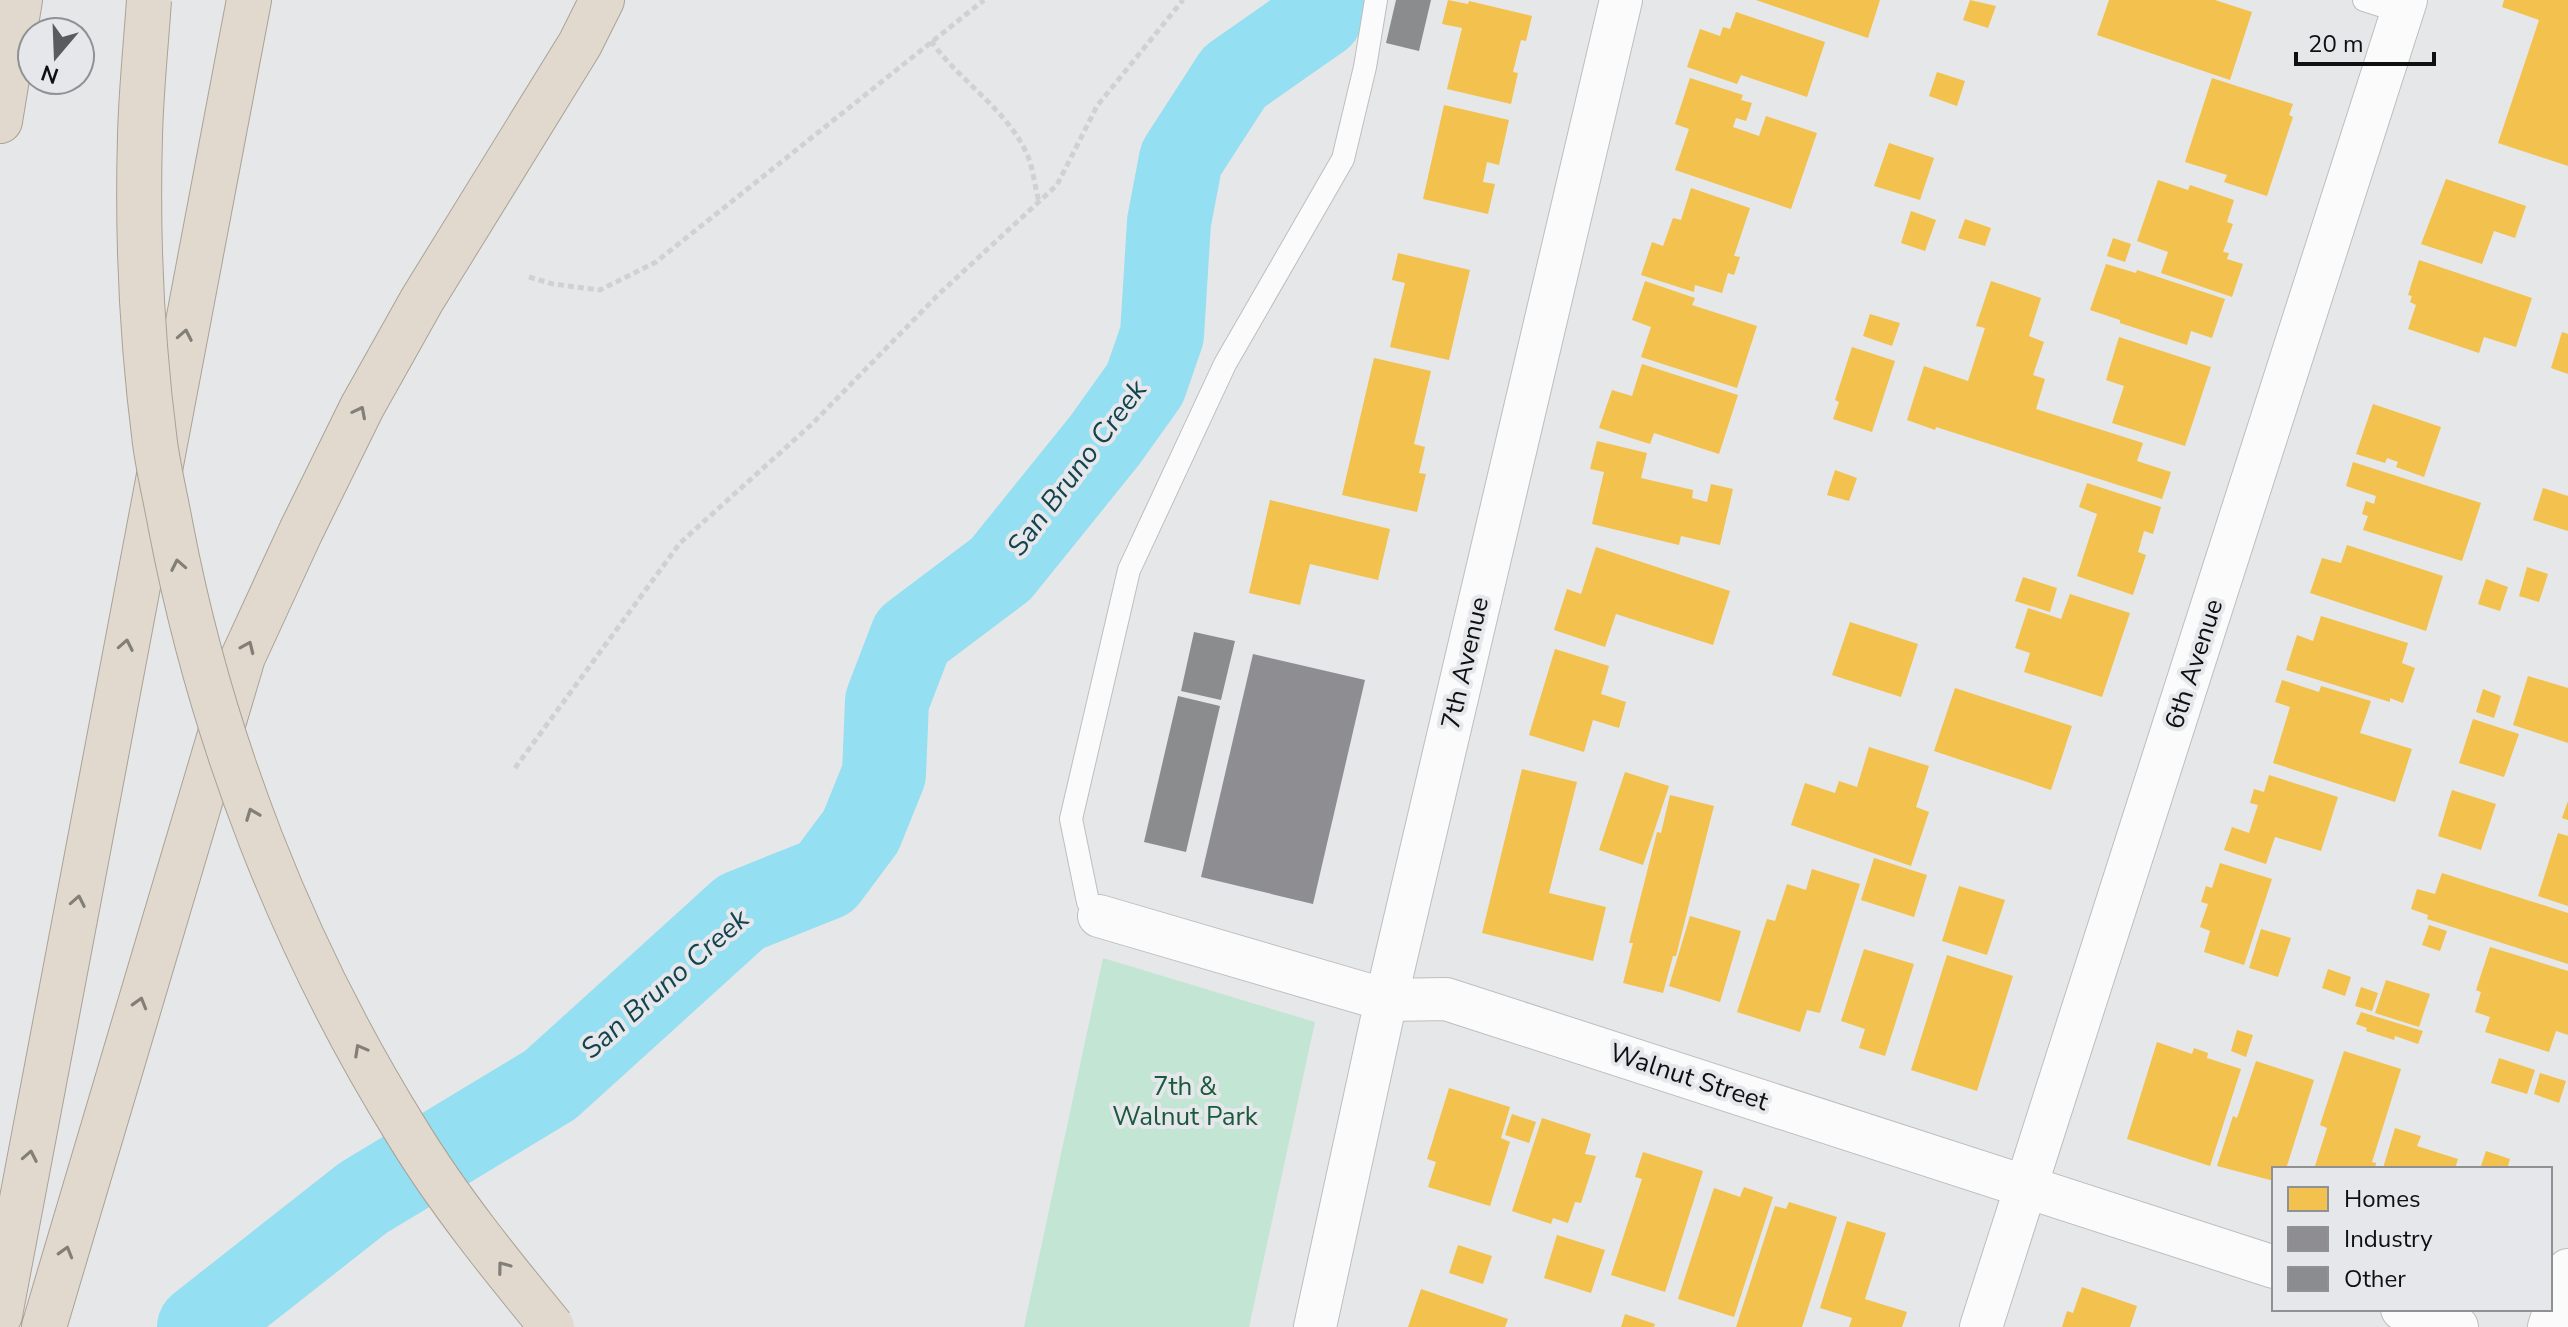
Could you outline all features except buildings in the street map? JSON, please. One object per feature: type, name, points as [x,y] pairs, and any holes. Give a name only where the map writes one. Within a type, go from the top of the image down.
[{"type":"highway","points":[[0,121],[20,0]]},
{"type":"highway","points":[[149,0],[140,136],[142,294],[156,445],[185,597],[224,741],[280,888],[351,1033],[407,1133],[505,1269],[552,1327]]},
{"type":"highway","points":[[0,1315],[249,0]]},
{"type":"highway","points":[[44,1327],[243,657],[362,407],[422,300],[580,44],[602,0]]},
{"type":"street","name":"7th Avenue","points":[[1315,1327],[1386,1000],[1621,0]]},
{"type":"street","name":"6th Avenue","points":[[1981,1327],[2390,4]]},
{"type":"street","name":"Walnut Street","points":[[1099,916],[1386,1000],[1446,999],[2272,1266]]},
{"type":"street","points":[[2549,1327],[2568,1270]]},
{"type":"street","points":[[2408,1311],[2457,1327]]},
{"type":"lane","points":[[1099,916],[1088,902],[1071,819],[1129,570],[1225,364],[1343,159],[1365,67],[1376,0]]},
{"type":"path","points":[[529,277],[553,284],[600,290],[656,262],[984,0]]},
{"type":"path","points":[[515,768],[680,543],[812,424],[940,293],[1057,185],[1097,106],[1183,0]]},
{"type":"path","points":[[931,41],[946,62],[999,114],[1027,154],[1039,202]]},
{"type":"green space","name":"7th & Walnut Park","points":[[1103,958],[1315,1022],[1249,1327],[1024,1327]]},
{"type":"waterway","name":"San Bruno Creek","points":[[199,1327],[363,1198],[550,1085],[741,912],[826,878],[861,831],[884,774],[887,701],[912,636],[1001,569],[1105,440],[1145,384],[1162,335],[1169,222],[1181,159],[1234,77],[1321,16],[1326,0]]}]
